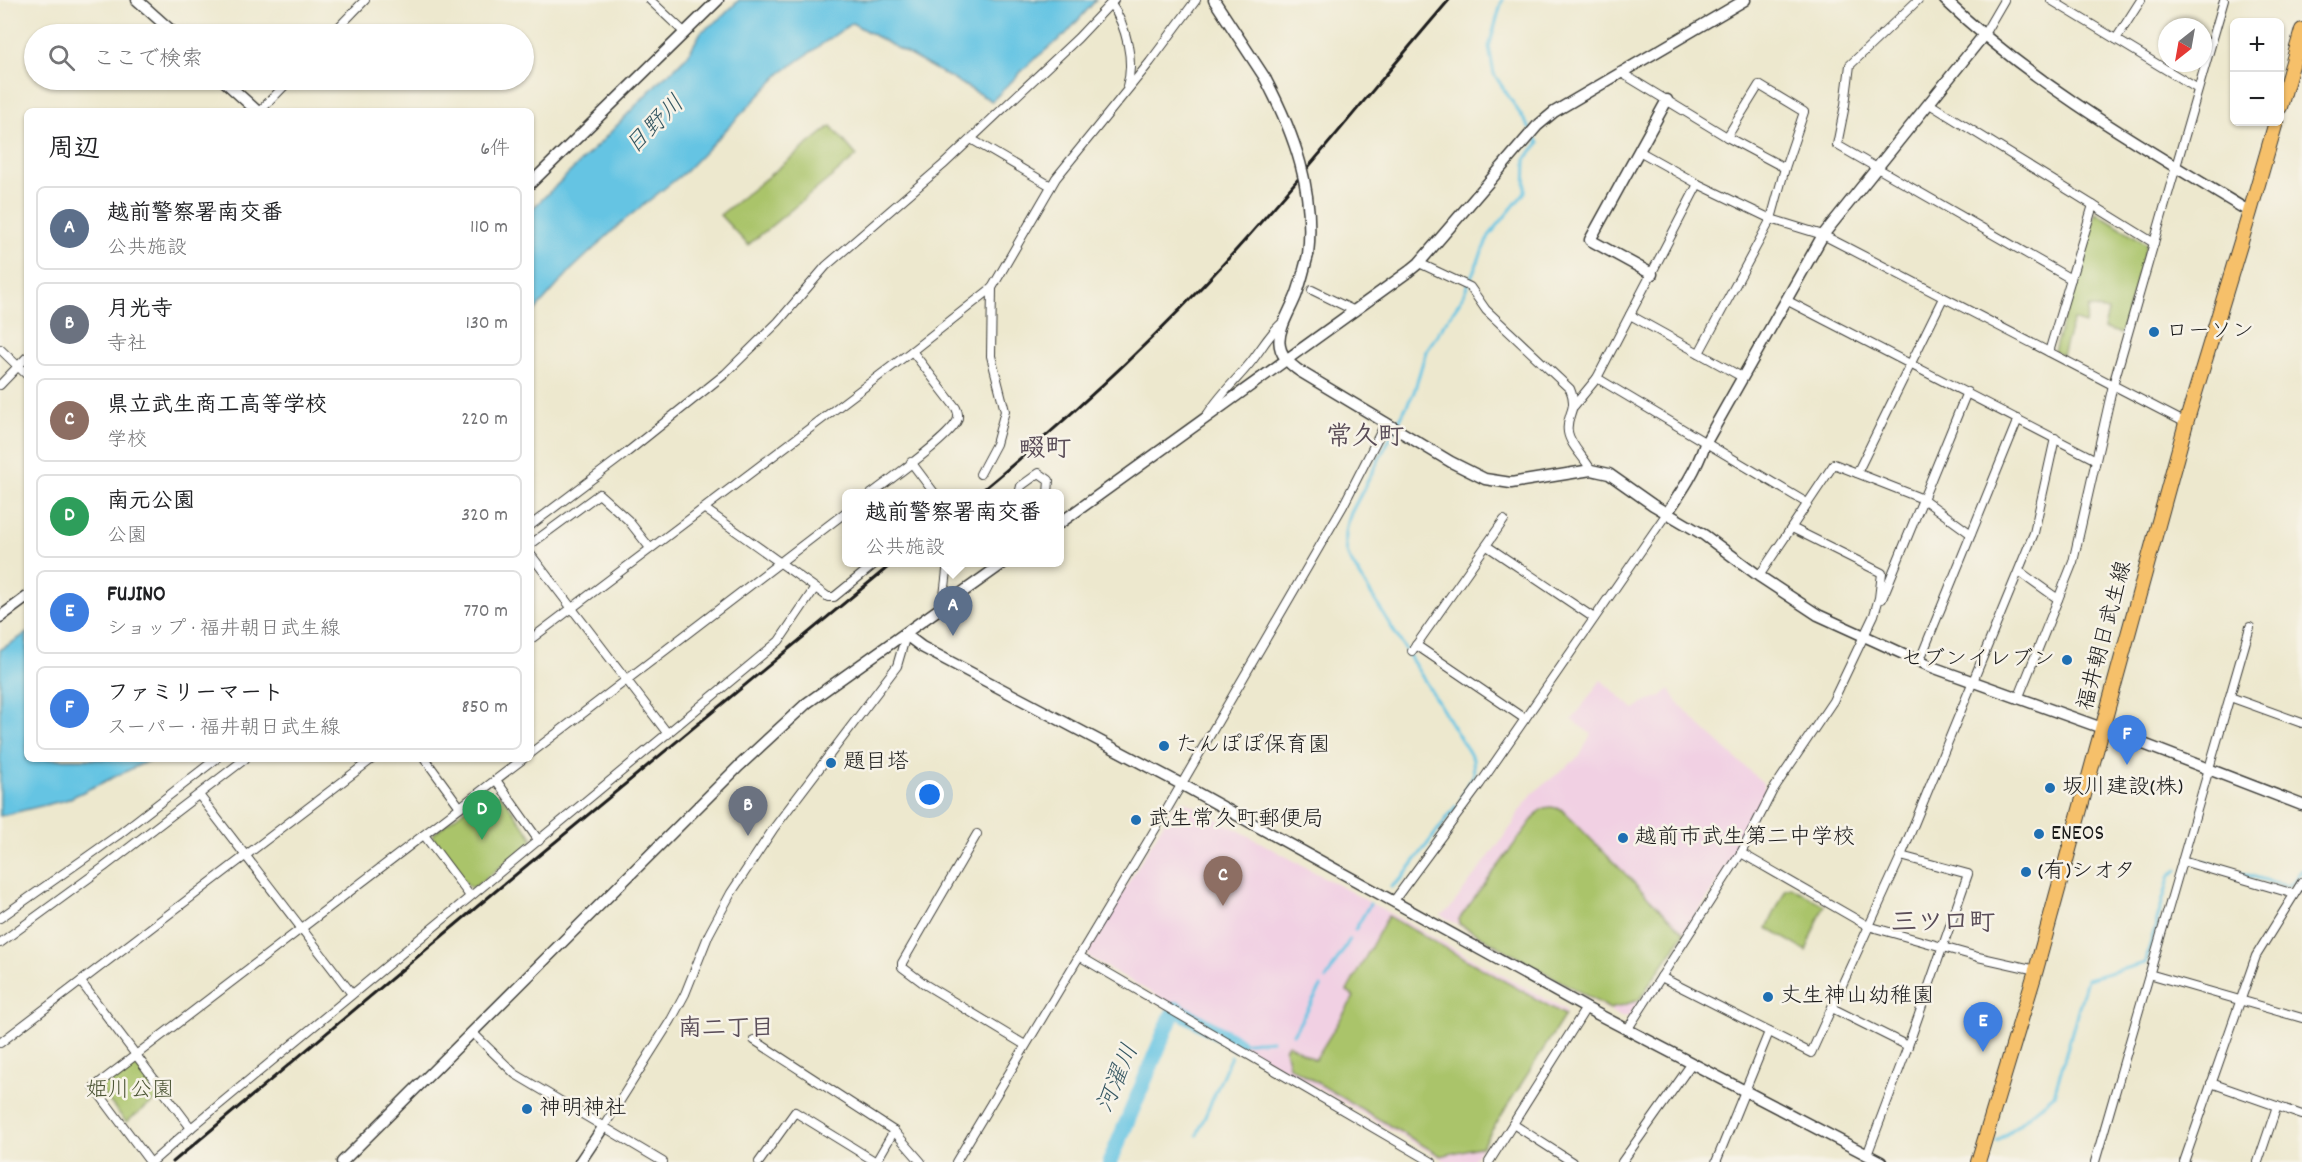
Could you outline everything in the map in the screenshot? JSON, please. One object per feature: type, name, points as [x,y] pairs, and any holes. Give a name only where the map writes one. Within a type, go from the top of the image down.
[{"type":"main road","points":[[2284,93],[2302,30]]},
{"type":"main road","name":"福井朝日武生線","points":[[1978,1162],[2036,970],[2186,423],[2275,126]]},
{"type":"street","points":[[137,0],[164,24]]},
{"type":"street","points":[[342,24],[365,0]]},
{"type":"street","points":[[650,0],[685,33]]},
{"type":"street","points":[[534,180],[718,0]]},
{"type":"street","points":[[534,637],[705,509],[992,288],[1068,161],[1196,0]]},
{"type":"street","points":[[1214,0],[1265,78],[1293,138],[1304,172],[1310,214],[1308,255],[1296,295],[1284,322],[1279,344],[1286,360],[1301,372],[1451,462],[1485,479],[1511,483],[1591,470],[1609,474],[1704,535],[1809,610],[1865,637],[1920,662],[2102,728],[2302,805]]},
{"type":"street","points":[[1064,517],[1204,420],[1419,263],[1527,136],[1554,112],[1745,0]]},
{"type":"street","points":[[1918,0],[1850,65],[1837,145],[2071,279]]},
{"type":"street","points":[[1945,0],[1983,36],[2060,94],[2250,212]]},
{"type":"street","points":[[1393,902],[1480,784],[1683,489],[1702,455],[1705,444],[1822,235],[1983,36],[2004,0]]},
{"type":"street","points":[[2050,0],[2198,89]]},
{"type":"street","points":[[2116,39],[2141,0]]},
{"type":"street","points":[[2018,699],[2073,562],[2113,385],[2224,0]]},
{"type":"street","points":[[534,523],[725,374],[778,322],[825,266],[918,188],[1113,2],[1121,18],[1129,60],[1130,76],[1125,92]]},
{"type":"street","points":[[1620,72],[1727,137],[1785,168]]},
{"type":"street","points":[[1699,353],[1771,219],[1804,112],[1759,85],[1727,137]]},
{"type":"street","points":[[234,90],[255,108]]},
{"type":"street","points":[[261,108],[280,90]]},
{"type":"street","points":[[1652,274],[1590,240],[1667,100]]},
{"type":"street","points":[[1928,103],[2154,243]]},
{"type":"street","points":[[971,139],[1051,186]]},
{"type":"street","points":[[1638,151],[1698,184],[1771,219],[1822,235],[2186,423]]},
{"type":"street","points":[[1591,470],[1568,434],[1568,423],[1574,406],[1597,378],[1698,184]]},
{"type":"street","points":[[2049,352],[2093,206]]},
{"type":"street","points":[[1419,263],[1470,287],[1486,310],[1570,389],[1574,406]]},
{"type":"street","points":[[980,474],[996,444],[1005,411],[991,356],[992,288]]},
{"type":"street","points":[[1312,290],[1355,311]]},
{"type":"street","points":[[1857,473],[1943,298]]},
{"type":"street","points":[[1786,300],[2096,460]]},
{"type":"street","points":[[1630,315],[1742,377]]},
{"type":"street","points":[[1204,420],[1214,403],[1253,359],[1273,330],[1284,322]]},
{"type":"street","points":[[0,349],[24,372]]},
{"type":"street","points":[[879,489],[944,436],[957,421],[956,408],[912,351]]},
{"type":"street","points":[[0,385],[24,360]]},
{"type":"street","points":[[1597,378],[1807,504]]},
{"type":"street","points":[[1627,1030],[1742,853],[1773,790],[1833,701],[1865,637],[1967,392]]},
{"type":"street","points":[[1920,662],[2018,419]]},
{"type":"street","points":[[956,1162],[1343,507],[1388,423]]},
{"type":"street","points":[[1661,977],[1811,1053],[1901,856],[2019,572],[2034,533],[2055,438]]},
{"type":"street","points":[[911,462],[931,489]]},
{"type":"street","points":[[1759,576],[1834,464],[1923,499],[1971,534]]},
{"type":"street","points":[[1020,489],[1038,473],[1049,480],[1048,489]]},
{"type":"street","points":[[534,542],[599,494],[628,520],[650,549]]},
{"type":"street","points":[[705,509],[828,597],[834,597],[871,567]]},
{"type":"street","points":[[534,751],[842,515]]},
{"type":"street","points":[[1504,520],[1414,648],[1525,719]]},
{"type":"street","points":[[1792,528],[1882,573],[1877,607]]},
{"type":"street","points":[[1487,546],[1594,618]]},
{"type":"street","points":[[534,559],[668,734]]},
{"type":"street","points":[[947,567],[944,596],[949,604]]},
{"type":"street","points":[[342,1162],[739,766],[807,703],[906,635],[998,567]]},
{"type":"street","points":[[2019,572],[2058,599]]},
{"type":"street","points":[[520,762],[93,1087],[151,1162],[351,994],[780,641],[815,588]]},
{"type":"street","points":[[0,617],[24,599]]},
{"type":"street","points":[[2095,1162],[2250,627]]},
{"type":"street","points":[[906,635],[922,647],[1181,784],[1586,1008],[1881,1162]]},
{"type":"street","points":[[580,1162],[686,994],[699,953],[719,913],[774,828],[897,666],[906,635]]},
{"type":"street","points":[[2230,697],[2302,723]]},
{"type":"street","points":[[0,918],[118,835],[212,762]]},
{"type":"street","points":[[0,943],[241,762]]},
{"type":"street","points":[[0,1043],[368,762]]},
{"type":"street","points":[[427,762],[460,807]]},
{"type":"street","points":[[496,780],[539,841]]},
{"type":"street","points":[[199,795],[351,994]]},
{"type":"street","points":[[977,834],[902,963],[902,967],[926,985],[1025,1046]]},
{"type":"street","points":[[424,835],[470,896]]},
{"type":"street","points":[[1742,853],[1868,926],[2005,964],[2036,970]]},
{"type":"street","points":[[1867,1155],[1968,874],[1901,856]]},
{"type":"street","points":[[2182,861],[2294,894]]},
{"type":"street","points":[[2184,1162],[2256,956],[2302,882]]},
{"type":"street","points":[[1078,956],[1432,1162]]},
{"type":"street","points":[[2150,974],[2302,1018]]},
{"type":"street","points":[[81,982],[191,1128]]},
{"type":"street","points":[[1489,1162],[1586,1008]]},
{"type":"street","points":[[1832,1008],[1908,1046]]},
{"type":"street","points":[[472,1032],[515,1074],[663,1162]]},
{"type":"street","points":[[1716,1162],[1769,1032]]},
{"type":"street","points":[[754,1040],[894,1131],[921,1162]]},
{"type":"street","points":[[1622,1162],[1692,1063]]},
{"type":"street","points":[[2211,1083],[2302,1114]]},
{"type":"street","points":[[2258,1162],[2277,1106]]},
{"type":"street","points":[[759,1162],[795,1112],[876,1162],[894,1131]]},
{"type":"street","points":[[1513,1124],[1572,1162]]},
{"type":"shaded area","name":"越前市武生第二中学校","points":[[1601,680],[1635,710],[1670,689],[1680,706],[1762,782],[1766,793],[1736,854],[1629,1016],[1621,1017],[1440,915],[1449,910],[1514,823],[1518,813],[1533,793],[1580,756],[1591,734],[1572,720]]},
{"type":"shaded area","points":[[1185,801],[1566,1010],[1565,1016],[1472,1162],[1447,1162],[1089,957],[1087,952],[1176,802]]},
{"type":"green space","points":[[831,126],[857,156],[748,245],[720,215]]},
{"type":"green space","points":[[2096,212],[2147,244],[2121,333],[2104,329],[2108,311],[2089,307],[2085,324],[2073,320],[2062,355],[2054,351]]},
{"type":"green space","points":[[485,794],[501,795],[532,837],[531,843],[473,888],[468,886],[434,842],[433,834]]},
{"type":"green space","points":[[1551,807],[1561,809],[1684,933],[1639,1000],[1610,1009],[1459,924],[1459,919],[1538,812]]},
{"type":"green space","points":[[1791,887],[1824,905],[1806,951],[1767,928],[1786,889]]},
{"type":"green space","points":[[1388,916],[1565,1015],[1482,1146],[1441,1156],[1289,1066],[1285,1049],[1288,1044],[1315,1060],[1354,997],[1347,991]]},
{"type":"green space","name":"姫川公園","points":[[131,1063],[136,1063],[161,1096],[126,1122],[101,1091],[102,1085]]},
{"type":"water","name":"日野川","points":[[739,0],[1096,0],[1066,34],[1031,62],[992,101],[852,23],[781,73],[685,172],[622,222],[571,270],[534,312],[534,207],[661,79],[688,55],[701,32],[721,18]]},
{"type":"water","points":[[24,635],[24,762],[146,762],[66,800],[0,816],[0,650]]},
{"type":"waterway","points":[[1502,0],[1489,47],[1494,74],[1530,129]]},
{"type":"waterway","points":[[1461,799],[1474,774],[1473,759],[1350,560],[1346,549],[1346,531],[1351,513],[1414,392],[1426,351],[1461,300],[1489,236],[1525,192],[1526,158],[1539,143],[1534,135]]},
{"type":"waterway","points":[[1391,887],[1402,878],[1456,806]]},
{"type":"waterway","points":[[2189,861],[2192,859],[2286,886],[2292,883],[2302,870]]},
{"type":"waterway","points":[[1997,1142],[2054,1095],[2087,979],[2145,963],[2170,875],[2177,870]]},
{"type":"waterway","points":[[1355,930],[1370,904]]},
{"type":"waterway","points":[[1326,979],[1350,939]]},
{"type":"waterway","points":[[1293,1034],[1321,987]]},
{"type":"waterway","name":"河濯川","points":[[1176,1009],[1236,1043]]},
{"type":"waterway","name":"河濯川","points":[[1110,1162],[1172,1015]]},
{"type":"waterway","points":[[1236,1043],[1272,1040]]},
{"type":"waterway","points":[[1197,1135],[1231,1056]]},
{"type":"railway","points":[[984,489],[1107,381],[1198,291],[1284,196],[1449,0]]},
{"type":"railway","points":[[173,1162],[497,890],[888,567]]},
{"type":"place","name":"ローソン","points":[[2154,332]]},
{"type":"place","name":"越前警察署南交番","points":[[953,636]]},
{"type":"place","name":"セブンイレブン","points":[[2067,660]]},
{"type":"place","name":"たんぽぽ保育園","points":[[1164,746]]},
{"type":"place","name":"題目塔","points":[[831,763]]},
{"type":"place","name":"ファミリーマート","points":[[2127,765]]},
{"type":"place","name":"坂川建設(株)","points":[[2050,788]]},
{"type":"place","name":"武生常久町郵便局","points":[[1136,820]]},
{"type":"place","name":"ENEOS","points":[[2039,834]]},
{"type":"place","name":"月光寺","points":[[748,836]]},
{"type":"place","name":"越前市武生第二中学校","points":[[1623,838]]},
{"type":"place","name":"南元公園","points":[[482,840]]},
{"type":"place","name":"(有)シオタ","points":[[2026,872]]},
{"type":"place","name":"県立武生商工高等学校","points":[[1223,906]]},
{"type":"place","name":"丈生神山幼稚園","points":[[1768,997]]},
{"type":"place","name":"FUJINO","points":[[1983,1052]]},
{"type":"place","name":"神明神社","points":[[527,1109]]},
{"type":"district","name":"常久町","points":[[1365,438]]},
{"type":"district","name":"畷町","points":[[1045,450]]},
{"type":"district","name":"三ツ口町","points":[[1943,924]]},
{"type":"district","name":"南二丁目","points":[[726,1030]]}]
